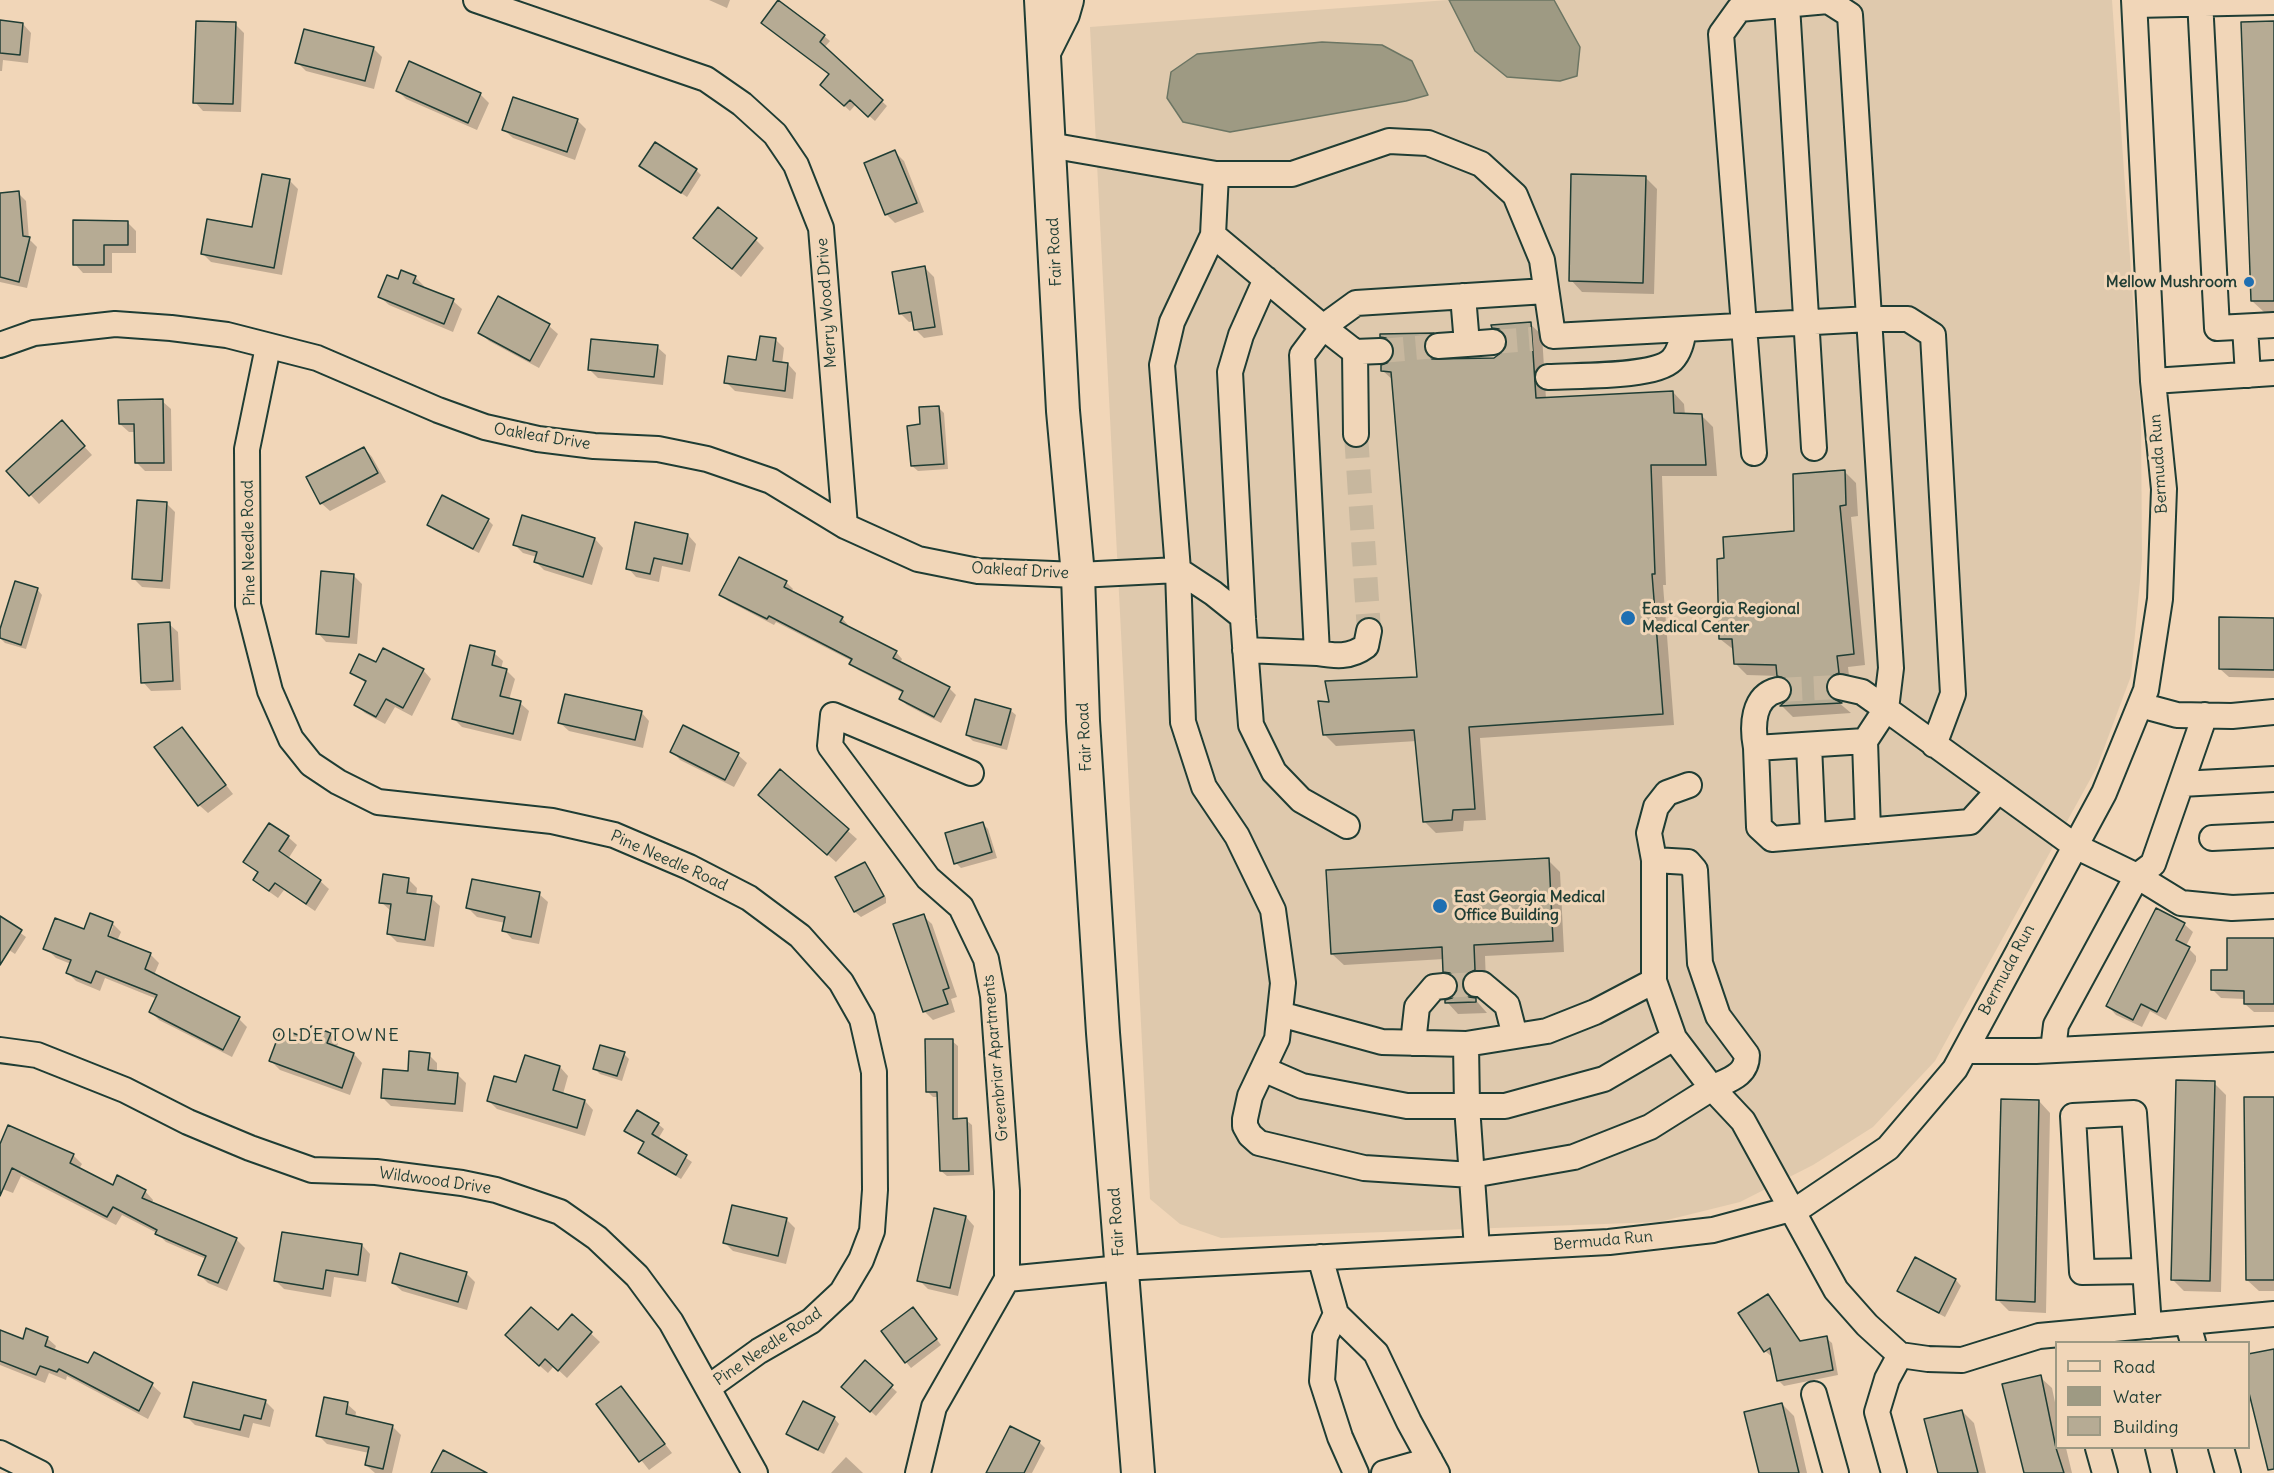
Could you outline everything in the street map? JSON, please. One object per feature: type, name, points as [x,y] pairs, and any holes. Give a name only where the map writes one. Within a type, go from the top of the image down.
[{"type":"main road","name":"Fair Road","points":[[1041,0],[1063,411],[1078,575],[1083,721],[1104,1044],[1138,1473]]},
{"type":"main road","points":[[1044,52],[1063,14],[1067,0]]},
{"type":"street","name":"Merry Wood Drive","points":[[476,0],[706,79],[742,104],[775,134],[796,165],[821,228],[845,526]]},
{"type":"street","points":[[1754,453],[1720,34],[1739,9],[1828,1],[1850,15],[1892,668],[1886,709],[1865,741],[1868,831]]},
{"type":"street","points":[[2200,2],[2217,328],[2274,325]]},
{"type":"street","points":[[2135,3],[2274,2]]},
{"type":"street","name":"Bermuda Run","points":[[1007,1279],[1121,1268],[1609,1242],[1701,1231],[1802,1206],[1888,1148],[1955,1069],[2104,794],[2146,690],[2160,599],[2164,489],[2153,381],[2135,3]]},
{"type":"street","points":[[1788,5],[1815,448]]},
{"type":"street","points":[[1049,145],[1216,174],[1292,174],[1389,141],[1428,143],[1481,164],[1515,195],[1542,260],[1546,291],[1542,337],[1870,319],[1908,319],[1933,336],[1953,694],[1934,745]]},
{"type":"street","points":[[1216,174],[1214,235],[1172,322],[1162,365],[1178,570],[1183,722],[1204,787],[1237,836],[1273,910],[1282,983],[1277,1040],[1250,1096],[1245,1119],[1245,1126],[1250,1135],[1259,1143],[1364,1168],[1472,1175],[1574,1157],[1650,1127],[1712,1088],[1740,1074],[1747,1062],[1747,1055],[1718,1016],[1700,963],[1695,870],[1688,862],[1654,860]]},
{"type":"street","points":[[1214,235],[1355,352],[1380,351]]},
{"type":"street","points":[[1266,279],[1241,335],[1230,372],[1251,725],[1274,772],[1301,800],[1347,826]]},
{"type":"street","points":[[1317,653],[1302,355],[1323,327],[1356,303],[1546,291]]},
{"type":"street","points":[[1463,296],[1467,344]]},
{"type":"street","name":"Oakleaf Drive","points":[[0,345],[34,333],[115,324],[227,335],[317,358],[438,410],[485,427],[538,439],[594,446],[658,449],[707,459],[771,481],[845,526],[918,559],[978,571],[1078,575],[1178,570]]},
{"type":"street","points":[[2245,327],[2248,375]]},
{"type":"street","points":[[1548,377],[1634,372],[1656,368],[1672,360],[1680,348],[1684,330]]},
{"type":"street","points":[[1438,346],[1493,342]]},
{"type":"street","name":"Pine Needle Road","points":[[267,347],[247,449],[248,605],[270,691],[291,739],[311,764],[338,782],[378,802],[552,821],[614,835],[689,867],[749,898],[800,936],[841,982],[862,1019],[874,1072],[875,1190],[872,1231],[861,1260],[842,1292],[811,1322],[759,1351],[709,1387]]},
{"type":"street","points":[[1355,352],[1356,434]]},
{"type":"street","points":[[2153,381],[2274,373]]},
{"type":"street","points":[[1178,570],[1213,593],[1243,617]]},
{"type":"street","points":[[1245,650],[1338,656],[1361,650],[1366,646],[1369,631]]},
{"type":"street","points":[[1840,687],[1862,692],[2075,846],[2136,876],[2181,903],[2232,908],[2274,906]]},
{"type":"street","points":[[1778,690],[1764,698],[1753,721],[1759,827],[1772,839],[1970,822],[1998,791]]},
{"type":"street","points":[[2140,705],[2177,715],[2232,716],[2274,712]]},
{"type":"street","name":"Greenbriar Apartments","points":[[971,773],[833,715],[830,746],[928,878],[961,907],[986,959],[993,996],[1006,1179],[1007,1279]]},
{"type":"street","points":[[2053,1050],[2055,1025],[2136,876],[2153,864],[2205,715]]},
{"type":"street","points":[[1756,748],[1865,741]]},
{"type":"street","points":[[1809,745],[1813,835]]},
{"type":"street","points":[[2181,784],[2274,779]]},
{"type":"street","points":[[1689,785],[1667,793],[1656,807],[1649,833],[1654,860],[1654,981],[1674,1038],[1712,1088],[1743,1121],[1836,1290],[1867,1325],[1900,1355],[1962,1360],[2039,1336],[2067,1338],[2149,1326],[2190,1332],[2274,1314]]},
{"type":"street","points":[[2212,838],[2274,835]]},
{"type":"street","points":[[1280,1014],[1382,1042],[1466,1044],[1547,1031],[1595,1012],[1654,981]]},
{"type":"street","points":[[1476,984],[1482,984],[1507,1005],[1515,1036]]},
{"type":"street","points":[[1413,1042],[1417,1007],[1434,987],[1444,986]]},
{"type":"street","points":[[1263,1069],[1302,1086],[1407,1106],[1505,1106],[1604,1079],[1674,1038]]},
{"type":"street","points":[[1965,1051],[2053,1050],[2274,1039]]},
{"type":"street","points":[[1466,1044],[1467,1106],[1477,1249]]},
{"type":"street","name":"Wildwood Drive","points":[[0,1050],[38,1055],[125,1090],[188,1122],[250,1148],[312,1170],[376,1172],[462,1184],[495,1190],[560,1212],[597,1238],[637,1276],[671,1322],[755,1473]]},
{"type":"street","points":[[2145,1271],[2082,1272],[2073,1116],[2134,1113],[2149,1326]]},
{"type":"street","points":[[1320,1257],[1336,1314],[1376,1353],[1433,1466],[1384,1473]]},
{"type":"street","points":[[918,1473],[934,1407],[1007,1279]]},
{"type":"street","points":[[1336,1314],[1325,1337],[1322,1381],[1340,1437],[1356,1473]]},
{"type":"street","points":[[1889,1471],[1877,1412],[1887,1380],[1900,1355]]},
{"type":"street","points":[[1814,1394],[1836,1473]]},
{"type":"street","points":[[2098,1449],[2105,1473]]},
{"type":"street","points":[[2158,1449],[2164,1473]]},
{"type":"street","points":[[2221,1449],[2228,1473]]},
{"type":"street","points":[[0,1453],[40,1473]]},
{"type":"shaded area","name":"East Georgia Regional Medical Center","points":[[1448,0],[2112,0],[2141,414],[2142,560],[2131,676],[2097,767],[1935,1061],[1873,1127],[1813,1165],[1740,1202],[1659,1222],[1221,1238],[1180,1224],[1150,1199],[1090,27]]},
{"type":"water","points":[[1449,0],[1554,0],[1580,47],[1577,76],[1560,81],[1507,77],[1475,51]]},
{"type":"water","points":[[1322,42],[1382,45],[1412,61],[1428,95],[1406,101],[1230,132],[1183,122],[1167,98],[1171,72],[1197,54]]},
{"type":"building","points":[[778,0],[825,35],[820,42],[883,100],[868,117],[850,100],[844,106],[820,85],[829,74],[761,23]]},
{"type":"building","points":[[0,20],[23,23],[20,55],[0,53]]},
{"type":"building","points":[[196,21],[236,22],[233,104],[193,103]]},
{"type":"building","points":[[2274,21],[2274,301],[2251,301],[2241,22]]},
{"type":"building","points":[[304,29],[374,47],[365,81],[295,63]]},
{"type":"building","points":[[409,61],[481,93],[468,123],[396,91]]},
{"type":"building","points":[[513,97],[578,119],[567,152],[502,130]]},
{"type":"building","points":[[655,142],[697,169],[681,193],[639,166]]},
{"type":"building","points":[[895,150],[917,203],[885,215],[864,163]]},
{"type":"building","points":[[262,174],[290,179],[274,268],[201,254],[207,219],[252,227]]},
{"type":"building","points":[[1571,174],[1646,176],[1643,283],[1569,281]]},
{"type":"building","points":[[19,191],[23,236],[30,237],[19,282],[0,277],[0,193]]},
{"type":"building","points":[[718,207],[757,238],[732,269],[693,238]]},
{"type":"building","points":[[73,220],[128,221],[128,245],[104,245],[104,265],[73,265]]},
{"type":"building","points":[[925,266],[935,327],[914,330],[911,312],[899,314],[892,272]]},
{"type":"building","points":[[401,270],[416,276],[413,283],[454,299],[444,324],[378,297],[387,275],[398,279]]},
{"type":"building","points":[[498,296],[550,324],[530,361],[478,333]]},
{"type":"building","name":"East Georgia Regional Medical Center","points":[[1531,322],[1536,398],[1673,391],[1674,413],[1702,414],[1706,465],[1651,465],[1655,574],[1652,574],[1663,714],[1469,727],[1475,809],[1453,810],[1452,820],[1423,822],[1414,730],[1323,735],[1318,701],[1329,702],[1325,681],[1417,677],[1391,372],[1381,371],[1381,365],[1392,358],[1394,350],[1392,343],[1380,337],[1380,334],[1434,333],[1426,339],[1424,346],[1432,359],[1494,358],[1506,349],[1507,341],[1499,329],[1492,328],[1491,325]]},
{"type":"building","points":[[760,336],[776,338],[773,361],[788,363],[785,391],[724,383],[728,356],[756,360]]},
{"type":"building","points":[[591,339],[658,345],[654,377],[588,370]]},
{"type":"building","points":[[163,399],[164,463],[135,463],[134,424],[119,424],[118,400]]},
{"type":"building","points":[[939,406],[944,464],[911,466],[907,426],[920,424],[919,407]]},
{"type":"building","points":[[62,420],[85,446],[29,496],[6,471]]},
{"type":"building","points":[[364,447],[378,473],[320,504],[306,477]]},
{"type":"building","points":[[1845,470],[1846,505],[1840,506],[1854,654],[1837,656],[1839,673],[1830,677],[1826,684],[1830,697],[1842,703],[1780,706],[1792,692],[1791,684],[1787,679],[1777,676],[1776,665],[1734,664],[1732,639],[1719,639],[1717,559],[1724,558],[1723,537],[1794,531],[1793,474]]},
{"type":"building","points":[[442,495],[489,519],[473,549],[427,525]]},
{"type":"building","points":[[137,500],[167,502],[162,581],[132,579]]},
{"type":"building","points":[[522,515],[595,538],[583,577],[534,562],[537,552],[513,545]]},
{"type":"building","points":[[635,522],[688,534],[682,564],[654,558],[650,574],[626,569]]},
{"type":"building","points":[[739,557],[787,581],[784,587],[843,617],[840,622],[897,651],[893,658],[950,687],[934,717],[899,699],[903,691],[849,664],[852,659],[769,616],[767,619],[719,595]]},
{"type":"building","points":[[321,571],[354,574],[349,637],[316,634]]},
{"type":"building","points":[[15,581],[38,588],[21,645],[0,638],[0,629]]},
{"type":"building","points":[[2219,617],[2274,618],[2274,670],[2219,669]]},
{"type":"building","points":[[170,622],[173,681],[141,683],[138,624]]},
{"type":"building","points":[[470,645],[495,651],[492,665],[507,669],[500,696],[521,701],[513,734],[452,719]]},
{"type":"building","points":[[383,648],[424,669],[403,708],[386,699],[376,717],[354,705],[366,681],[350,673],[359,654],[376,662]]},
{"type":"building","points":[[565,694],[642,711],[635,740],[558,723]]},
{"type":"building","points":[[975,699],[1011,709],[1001,745],[966,735]]},
{"type":"building","points":[[683,725],[739,753],[725,780],[670,752]]},
{"type":"building","points":[[182,727],[226,785],[198,806],[154,747]]},
{"type":"building","points":[[780,769],[849,829],[827,855],[758,795]]},
{"type":"building","points":[[983,822],[992,852],[954,864],[945,833]]},
{"type":"building","points":[[269,823],[289,836],[279,851],[321,880],[306,904],[275,883],[269,891],[253,880],[258,872],[243,862]]},
{"type":"building","name":"East Georgia Medical Office Building","points":[[1549,858],[1553,941],[1474,945],[1475,970],[1464,976],[1462,985],[1464,992],[1469,997],[1476,998],[1476,1002],[1445,1003],[1445,1000],[1452,998],[1457,992],[1458,985],[1455,977],[1443,972],[1442,947],[1331,954],[1326,870]]},
{"type":"building","points":[[865,862],[884,896],[854,912],[835,877]]},
{"type":"building","points":[[383,874],[409,878],[407,893],[432,896],[425,940],[387,934],[391,904],[379,903]]},
{"type":"building","points":[[472,879],[540,892],[531,937],[502,931],[505,917],[466,908]]},
{"type":"building","points":[[2156,908],[2185,923],[2176,940],[2190,947],[2157,1012],[2141,1004],[2133,1020],[2106,1006]]},
{"type":"building","points":[[90,913],[113,922],[108,936],[151,953],[145,969],[240,1017],[223,1050],[149,1012],[157,995],[96,971],[91,983],[66,973],[71,960],[43,949],[55,918],[84,929]]},
{"type":"building","points":[[924,914],[949,988],[943,990],[948,1004],[923,1012],[893,924]]},
{"type":"building","points":[[0,916],[22,930],[0,965]]},
{"type":"building","points":[[2227,938],[2274,938],[2274,1004],[2244,1004],[2244,991],[2211,990],[2211,970],[2227,970]]},
{"type":"building","points":[[311,1026],[331,1033],[327,1043],[354,1053],[342,1088],[269,1061],[281,1029],[307,1038]]},
{"type":"building","points":[[925,1039],[953,1039],[953,1119],[967,1118],[969,1171],[940,1171],[937,1092],[926,1092]]},
{"type":"building","points":[[600,1045],[625,1052],[617,1076],[593,1069]]},
{"type":"building","points":[[409,1051],[430,1053],[428,1070],[458,1073],[455,1104],[381,1098],[383,1069],[408,1071]]},
{"type":"building","points":[[525,1055],[560,1066],[553,1090],[585,1100],[577,1128],[487,1101],[494,1076],[516,1082]]},
{"type":"building","points":[[2176,1080],[2215,1081],[2210,1281],[2171,1280]]},
{"type":"building","points":[[2244,1097],[2274,1097],[2274,1280],[2246,1280]]},
{"type":"building","points":[[2001,1099],[2039,1100],[2035,1302],[1996,1300]]},
{"type":"building","points":[[637,1110],[659,1123],[652,1134],[687,1155],[676,1175],[638,1153],[644,1142],[624,1131]]},
{"type":"building","points":[[8,1125],[74,1154],[70,1163],[113,1185],[117,1175],[146,1190],[142,1198],[237,1238],[218,1283],[198,1275],[206,1256],[155,1234],[157,1230],[113,1207],[107,1217],[12,1168],[0,1196],[0,1144]]},
{"type":"building","points":[[732,1205],[787,1218],[778,1256],[723,1243]]},
{"type":"building","points":[[934,1208],[966,1216],[950,1288],[917,1281]]},
{"type":"building","points":[[282,1232],[362,1244],[358,1275],[326,1270],[323,1289],[274,1281]]},
{"type":"building","points":[[400,1253],[467,1272],[458,1302],[392,1283]]},
{"type":"building","points":[[1915,1257],[1956,1279],[1939,1313],[1897,1291]]},
{"type":"building","points":[[1768,1294],[1800,1341],[1827,1336],[1833,1370],[1777,1381],[1770,1348],[1764,1352],[1738,1313]]},
{"type":"building","points":[[531,1307],[558,1330],[572,1314],[592,1332],[558,1371],[545,1359],[539,1366],[505,1335]]},
{"type":"building","points":[[913,1307],[937,1339],[905,1363],[881,1331]]},
{"type":"building","points":[[26,1328],[48,1337],[45,1346],[88,1363],[94,1352],[153,1383],[139,1411],[59,1369],[57,1372],[40,1366],[36,1375],[0,1361],[0,1330],[23,1339]]},
{"type":"building","points":[[2274,1349],[2274,1469],[2268,1470],[2250,1397],[2250,1354]]},
{"type":"building","points":[[865,1360],[893,1385],[870,1412],[841,1387]]},
{"type":"building","points":[[2041,1375],[2055,1449],[2064,1473],[2024,1473],[2002,1384]]},
{"type":"building","points":[[193,1382],[266,1400],[261,1419],[244,1415],[240,1430],[184,1417]]},
{"type":"building","points":[[621,1386],[665,1444],[639,1462],[596,1404]]},
{"type":"building","points":[[324,1397],[348,1402],[346,1414],[393,1425],[383,1469],[365,1465],[369,1447],[316,1436]]},
{"type":"building","points":[[803,1401],[835,1417],[818,1450],[786,1434]]},
{"type":"building","points":[[1782,1403],[1799,1473],[1759,1473],[1744,1412]]},
{"type":"building","points":[[1962,1410],[1978,1473],[1938,1473],[1924,1419]]},
{"type":"building","points":[[1010,1426],[1040,1441],[1024,1473],[986,1473]]},
{"type":"building","points":[[443,1450],[487,1473],[431,1473]]},
{"type":"tunnel","points":[[1493,342],[1532,339]]},
{"type":"tunnel","points":[[1380,351],[1438,346]]},
{"type":"tunnel","points":[[1356,434],[1369,631]]},
{"type":"tunnel","points":[[1778,690],[1840,687]]},
{"type":"tunnel","points":[[1444,986],[1476,984]]},
{"type":"place","name":"Mellow Mushroom","points":[[2249,282]]},
{"type":"place","name":"East Georgia Regional Medical Center","points":[[1628,618]]},
{"type":"place","name":"East Georgia Medical Office Building","points":[[1440,906]]},
{"type":"district","name":"OLDE TOWNE","points":[[336,1036]]}]
